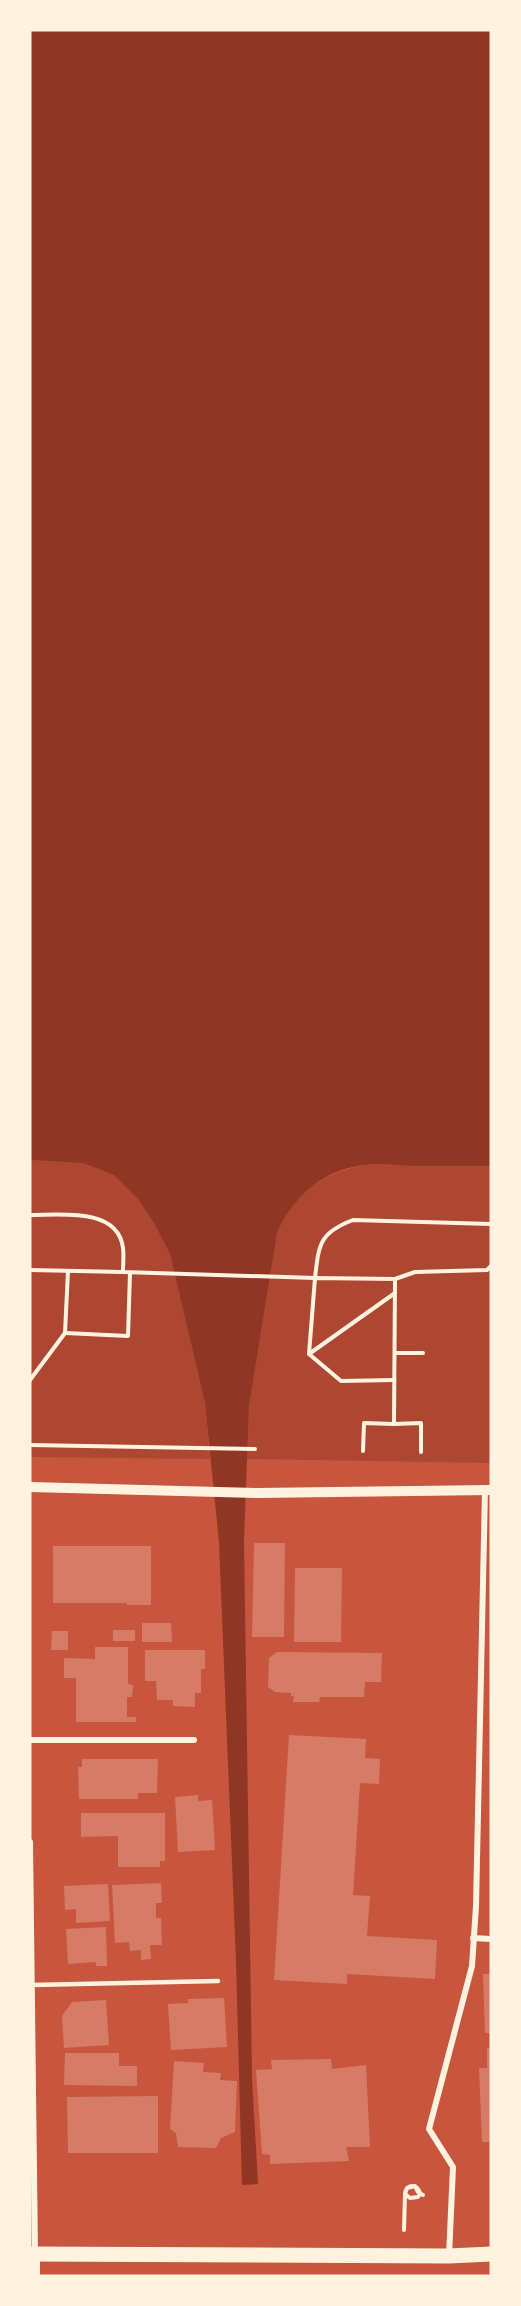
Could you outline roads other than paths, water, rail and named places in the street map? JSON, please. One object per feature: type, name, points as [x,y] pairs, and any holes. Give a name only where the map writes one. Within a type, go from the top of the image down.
[{"type":"main road","points":[[33,2254],[449,2256],[491,2254]]},
{"type":"street","points":[[30,1487],[257,1492],[488,1490],[472,1966],[429,2129],[453,2167],[449,2256]]},
{"type":"street","points":[[30,1740],[194,1740]]},
{"type":"street","points":[[30,1842],[35,2276]]},
{"type":"street","points":[[473,1938],[491,1939]]},
{"type":"lane","points":[[32,1985],[218,1981]]}]
